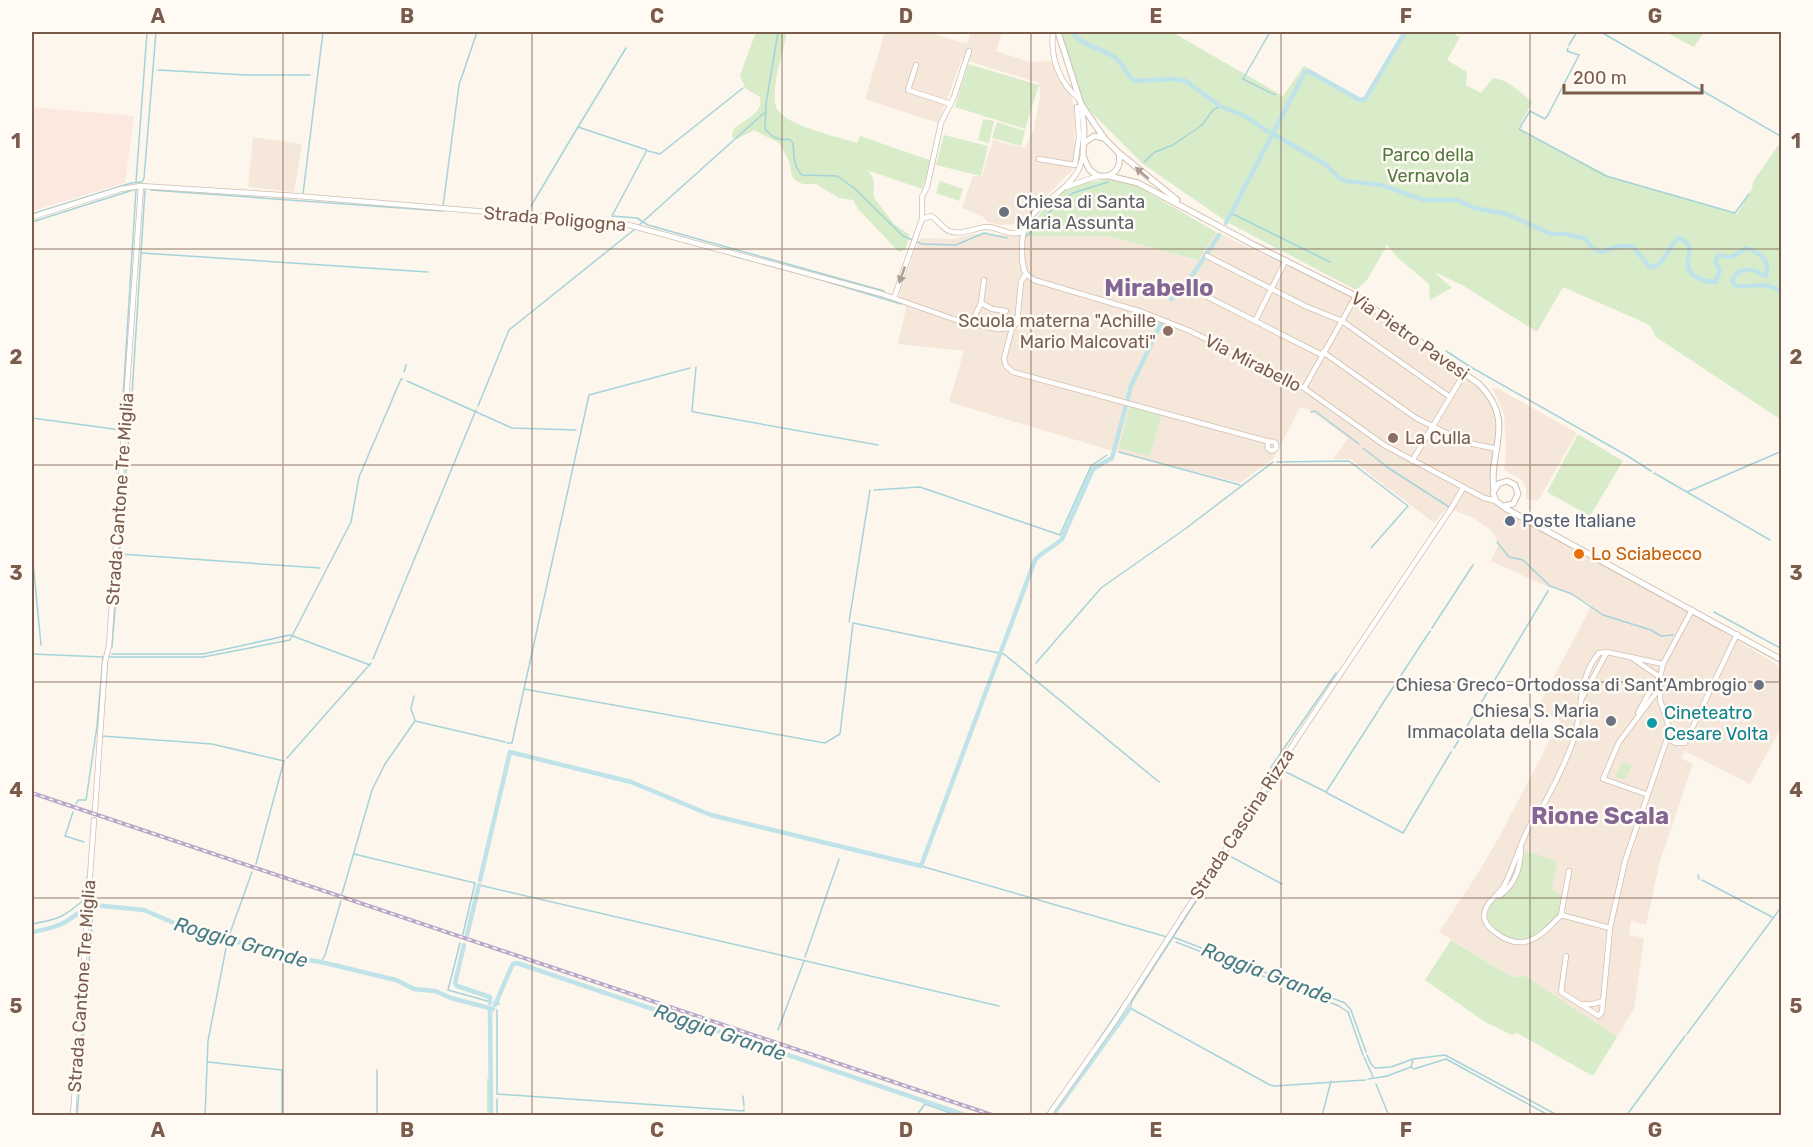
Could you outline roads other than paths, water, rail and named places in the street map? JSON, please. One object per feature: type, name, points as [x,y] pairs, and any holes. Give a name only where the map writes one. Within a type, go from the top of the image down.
[{"type":"street","points":[[1039,159],[1075,165],[1084,143],[1079,104],[1056,32]]},
{"type":"street","points":[[1056,32],[1053,63],[1079,104],[1104,138],[1119,153],[1119,166],[1113,174],[1098,176],[1066,187]]},
{"type":"street","points":[[894,298],[922,219],[921,207],[941,123],[951,104],[969,51]]},
{"type":"street","points":[[916,66],[908,90],[951,104]]},
{"type":"street","points":[[1079,104],[1081,152],[1078,172],[1066,187],[1028,220],[1022,232],[1022,258],[1026,274],[1022,282],[1017,323],[1012,328],[1004,359],[1006,366],[1013,372],[1270,442]]},
{"type":"street","points":[[1084,143],[1094,136],[1104,138]]},
{"type":"street","points":[[1081,152],[1089,169],[1098,176]]},
{"type":"street","name":"Via Pietro Pavesi","points":[[1119,153],[1162,190],[1200,216]]},
{"type":"street","name":"Via Pietro Pavesi","points":[[1109,176],[1138,183],[1356,296],[1484,389],[1498,416],[1494,491]]},
{"type":"street","name":"Strada Poligogna","points":[[32,218],[121,189],[141,186],[525,214],[629,225],[894,298],[971,324],[1012,328]]},
{"type":"street","name":"Strada Cantone Tre Miglia","points":[[95,811],[105,662],[110,635],[141,186]]},
{"type":"street","points":[[921,207],[950,232],[989,226],[1007,233],[1022,232]]},
{"type":"street","points":[[922,219],[931,216]]},
{"type":"street","points":[[1207,256],[1305,306],[1342,321],[1450,397]]},
{"type":"street","points":[[1255,321],[1286,260]]},
{"type":"street","name":"Via Mirabello","points":[[1026,274],[1034,280],[1100,298],[1166,320],[1304,388],[1384,445],[1463,488],[1496,501]]},
{"type":"street","points":[[971,324],[981,303],[984,280]]},
{"type":"street","points":[[1186,286],[1323,353],[1416,418],[1464,442],[1497,449]]},
{"type":"street","points":[[1304,388],[1356,296]]},
{"type":"street","points":[[981,303],[992,309],[1006,311]]},
{"type":"street","points":[[1412,461],[1464,374]]},
{"type":"street","points":[[1496,463],[1497,473],[1505,481]]},
{"type":"street","points":[[1523,518],[1517,509],[1517,487],[1505,481],[1498,484],[1494,491],[1496,501],[1503,506],[1523,518],[1737,634],[1782,660]]},
{"type":"street","name":"Strada Cascina Rizza","points":[[1048,1116],[1113,1024],[1298,736],[1463,488]]},
{"type":"street","name":"Via Mirabello","points":[[1473,493],[1484,495],[1494,491]]},
{"type":"street","points":[[1503,506],[1516,501]]},
{"type":"street","points":[[1566,956],[1561,992],[1599,1016],[1602,1012],[1610,928],[1625,861],[1646,794],[1670,730],[1660,700],[1660,677],[1663,664],[1692,610]]},
{"type":"street","points":[[1668,739],[1676,743],[1685,742],[1737,634]]},
{"type":"street","points":[[1569,871],[1561,915],[1532,942],[1520,943],[1503,938],[1485,923],[1486,908],[1503,888],[1530,825],[1557,780],[1571,747],[1580,717],[1582,685],[1590,666],[1599,653],[1607,652],[1663,664]]},
{"type":"street","points":[[1580,703],[1607,652]]},
{"type":"street","points":[[1630,657],[1660,677]]},
{"type":"street","points":[[1633,722],[1648,693],[1660,677]]},
{"type":"street","points":[[1646,794],[1602,779],[1619,742],[1659,689]]},
{"type":"street","name":"Strada Cantone Tre Miglia","points":[[73,1116],[94,820]]},
{"type":"street","points":[[1561,915],[1610,928]]},
{"type":"street","points":[[1577,1004],[1603,1002]]},
{"type":"waterway","points":[[136,182],[147,32]]},
{"type":"waterway","points":[[32,214],[131,183],[142,182],[156,32]]},
{"type":"waterway","points":[[303,194],[323,32]]},
{"type":"waterway","points":[[443,206],[459,85],[477,32]]},
{"type":"waterway","points":[[778,32],[766,104],[765,129],[776,138],[789,139],[793,143],[795,164],[802,175],[837,176],[854,188],[903,236],[922,244],[956,245],[984,233],[1007,238]]},
{"type":"waterway","points":[[1072,32],[1085,43],[1117,59],[1135,81],[1173,79],[1186,81],[1220,106],[1245,116],[1269,132]]},
{"type":"waterway","points":[[1270,32],[1243,79],[1275,95]]},
{"type":"waterway","points":[[1226,223],[1305,72],[1308,71],[1360,100],[1365,99],[1405,32]]},
{"type":"waterway","points":[[1569,45],[1577,32]]},
{"type":"waterway","points":[[1601,32],[1782,137]]},
{"type":"waterway","points":[[578,127],[626,48]]},
{"type":"waterway","points":[[1568,48],[1567,51],[1579,55],[1548,115],[1545,119],[1530,111],[1519,129],[1606,176],[1735,213],[1749,194]]},
{"type":"waterway","points":[[158,70],[246,75],[310,75]]},
{"type":"waterway","points":[[648,151],[660,154],[743,88]]},
{"type":"waterway","points":[[1144,162],[1155,152],[1173,145],[1202,125],[1213,110],[1220,106]]},
{"type":"waterway","points":[[638,226],[764,113]]},
{"type":"waterway","points":[[531,206],[578,127],[647,150],[612,216],[637,218],[648,225],[884,291]]},
{"type":"waterway","points":[[1275,135],[1325,164],[1339,178],[1346,181],[1381,185],[1424,200],[1457,200],[1474,208],[1507,214],[1551,234],[1565,234],[1586,239],[1591,247],[1600,252],[1620,246],[1633,247],[1649,266],[1654,267],[1658,264],[1679,238],[1688,244],[1690,250],[1689,271],[1695,277],[1704,280],[1716,282],[1720,269],[1716,264],[1716,258],[1719,255],[1730,257],[1746,248],[1756,252],[1766,261],[1766,276],[1754,270],[1742,271],[1737,273],[1732,281],[1736,286],[1765,285],[1782,292]]},
{"type":"waterway","points":[[1025,238],[1058,203],[1073,193],[1108,182]]},
{"type":"waterway","points":[[32,222],[136,189],[121,430],[32,418]]},
{"type":"waterway","points":[[112,647],[131,410],[145,190]]},
{"type":"waterway","points":[[151,190],[443,211]]},
{"type":"waterway","points":[[1231,213],[1330,262]]},
{"type":"waterway","points":[[478,406],[509,330],[635,229]]},
{"type":"waterway","points":[[1188,282],[1219,235]]},
{"type":"waterway","points":[[142,253],[428,272]]},
{"type":"waterway","points":[[733,256],[752,261]]},
{"type":"waterway","points":[[815,278],[901,304]]},
{"type":"waterway","points":[[1171,299],[1183,288]]},
{"type":"waterway","points":[[480,880],[510,752],[631,782],[711,815],[921,866],[1035,560],[1062,539],[1093,469],[1112,458],[1131,386],[1162,321]]},
{"type":"waterway","points":[[1446,351],[1651,471]]},
{"type":"waterway","points":[[404,372],[406,365]]},
{"type":"waterway","points":[[696,367],[692,411],[694,412],[878,445]]},
{"type":"waterway","points":[[507,743],[512,743],[589,395],[690,368]]},
{"type":"waterway","points":[[109,657],[203,657],[290,640],[351,522],[359,477],[401,379],[403,379]]},
{"type":"waterway","points":[[407,381],[512,428],[576,430]]},
{"type":"waterway","points":[[373,659],[476,410]]},
{"type":"waterway","points":[[1311,412],[1315,411],[1359,444]]},
{"type":"waterway","points":[[1363,448],[1387,467],[1449,507]]},
{"type":"waterway","points":[[1654,473],[1687,492],[1782,451]]},
{"type":"waterway","points":[[1119,452],[1240,485]]},
{"type":"waterway","points":[[874,490],[920,487],[1060,535],[1091,466],[1107,455]]},
{"type":"waterway","points":[[1277,462],[1349,461],[1408,506],[1371,548]]},
{"type":"waterway","points":[[1036,663],[1101,588],[1185,529],[1273,462]]},
{"type":"waterway","points":[[849,622],[870,490]]},
{"type":"waterway","points":[[1687,492],[1770,540]]},
{"type":"waterway","points":[[1497,542],[1509,557],[1523,560],[1550,586],[1572,594],[1603,615],[1651,630],[1661,636],[1673,635]]},
{"type":"waterway","points":[[32,551],[41,645]]},
{"type":"waterway","points":[[120,554],[320,568]]},
{"type":"waterway","points":[[1432,628],[1473,565]]},
{"type":"waterway","points":[[1454,748],[1548,591]]},
{"type":"waterway","points":[[1714,612],[1782,649]]},
{"type":"waterway","points":[[524,689],[825,743],[840,734],[853,623],[1004,654],[1159,782]]},
{"type":"waterway","points":[[1379,709],[1430,631]]},
{"type":"waterway","points":[[112,654],[203,654],[290,635],[370,665]]},
{"type":"waterway","points":[[32,654],[103,657],[97,726],[86,800],[78,800],[76,804]]},
{"type":"waterway","points":[[287,758],[371,663]]},
{"type":"waterway","points":[[106,683],[107,664]]},
{"type":"waterway","points":[[1219,856],[1271,775],[1271,767],[1336,673]]},
{"type":"waterway","points":[[414,696],[411,709],[415,720]]},
{"type":"waterway","points":[[1282,884],[1226,854],[1282,770],[1326,792],[1378,711]]},
{"type":"waterway","points":[[342,894],[372,790],[385,764],[415,721],[505,742]]},
{"type":"waterway","points":[[102,736],[212,744],[284,761],[256,864]]},
{"type":"waterway","points":[[1327,793],[1403,833],[1451,752]]},
{"type":"waterway","points":[[73,812],[65,836],[84,842]]},
{"type":"waterway","points":[[354,854],[475,883],[463,934]]},
{"type":"waterway","points":[[805,957],[839,859]]},
{"type":"waterway","name":"Roggia Grande","points":[[1173,937],[1223,859]]},
{"type":"waterway","points":[[921,866],[1167,937]]},
{"type":"waterway","points":[[230,933],[252,872]]},
{"type":"waterway","points":[[1698,875],[1699,879]]},
{"type":"waterway","points":[[32,924],[61,916],[86,898],[87,877]]},
{"type":"waterway","points":[[1702,880],[1772,917]]},
{"type":"waterway","points":[[479,885],[999,1006]]},
{"type":"waterway","points":[[467,935],[479,885]]},
{"type":"waterway","points":[[321,962],[341,901]]},
{"type":"waterway","name":"Roggia Grande","points":[[32,932],[62,924],[88,905]]},
{"type":"waterway","name":"Roggia Grande","points":[[93,905],[144,910],[181,926],[245,944],[269,954],[321,962],[396,980],[414,989],[435,991],[451,998],[493,1009]]},
{"type":"waterway","points":[[1687,1034],[1782,906]]},
{"type":"waterway","points":[[77,1116],[93,913]]},
{"type":"waterway","name":"Roggia Grande","points":[[1365,1080],[1270,1085],[1130,1008],[1132,1001],[1173,937],[1345,1003],[1351,1010],[1366,1052]]},
{"type":"waterway","points":[[1176,942],[1339,1006],[1348,1012],[1363,1055]]},
{"type":"waterway","points":[[205,1116],[208,1041],[227,943]]},
{"type":"waterway","points":[[460,943],[448,990],[491,1002]]},
{"type":"waterway","points":[[464,945],[455,983],[457,986],[490,997],[490,1003]]},
{"type":"waterway","points":[[778,1030],[804,961]]},
{"type":"waterway","name":"Roggia Grande","points":[[495,1005],[513,964],[517,963],[968,1116]]},
{"type":"waterway","points":[[1096,1044],[1127,998]]},
{"type":"waterway","name":"Roggia Grande","points":[[494,1003],[499,1004]]},
{"type":"waterway","name":"Roggia Grande","points":[[1052,1116],[1130,1008]]},
{"type":"waterway","points":[[490,1010],[491,1116]]},
{"type":"waterway","points":[[497,1010],[497,1094],[744,1111],[744,1109]]},
{"type":"waterway","points":[[1626,1116],[1685,1036]]},
{"type":"waterway","name":"Roggia Grande","points":[[1367,1055],[1375,1068],[1391,1067],[1413,1059],[1445,1055],[1559,1116]]},
{"type":"waterway","name":"Roggia Grande","points":[[1364,1057],[1373,1077]]},
{"type":"waterway","points":[[1411,1067],[1414,1069],[1446,1059],[1550,1116]]},
{"type":"waterway","points":[[1368,1079],[1387,1076],[1411,1067],[1413,1060]]},
{"type":"waterway","points":[[208,1062],[282,1070],[282,1116]]},
{"type":"waterway","points":[[377,1070],[377,1116]]},
{"type":"waterway","points":[[1322,1116],[1331,1081]]},
{"type":"waterway","points":[[1376,1084],[1389,1116]]},
{"type":"waterway","points":[[743,1096],[744,1106]]},
{"type":"waterway","points":[[497,1099],[497,1116]]},
{"type":"waterway","name":"Roggia Grande","points":[[916,1116],[925,1104],[959,1116]]},
{"type":"railway","points":[[32,793],[995,1116]]},
{"type":"place","name":"Chiesa di Santa Maria Assunta","points":[[1004,212]]},
{"type":"place","name":"Scuola materna \"Achille Mario Malcovati\"","points":[[1168,331]]},
{"type":"place","name":"La Culla","points":[[1393,438]]},
{"type":"place","name":"Poste Italiane","points":[[1510,521]]},
{"type":"place","name":"Lo Sciabecco","points":[[1579,554]]},
{"type":"place","name":"Chiesa Greco-Ortodossa di Sant’Ambrogio","points":[[1759,685]]},
{"type":"place","name":"Chiesa S. Maria Immacolata della Scala","points":[[1611,721]]},
{"type":"place","name":"Cineteatro Cesare Volta","points":[[1652,723]]},
{"type":"district","name":"Mirabello","points":[[1159,288]]},
{"type":"district","name":"Rione Scala","points":[[1600,816]]},
{"type":"park label","name":"Parco della Vernavola","points":[[1428,165]]}]
